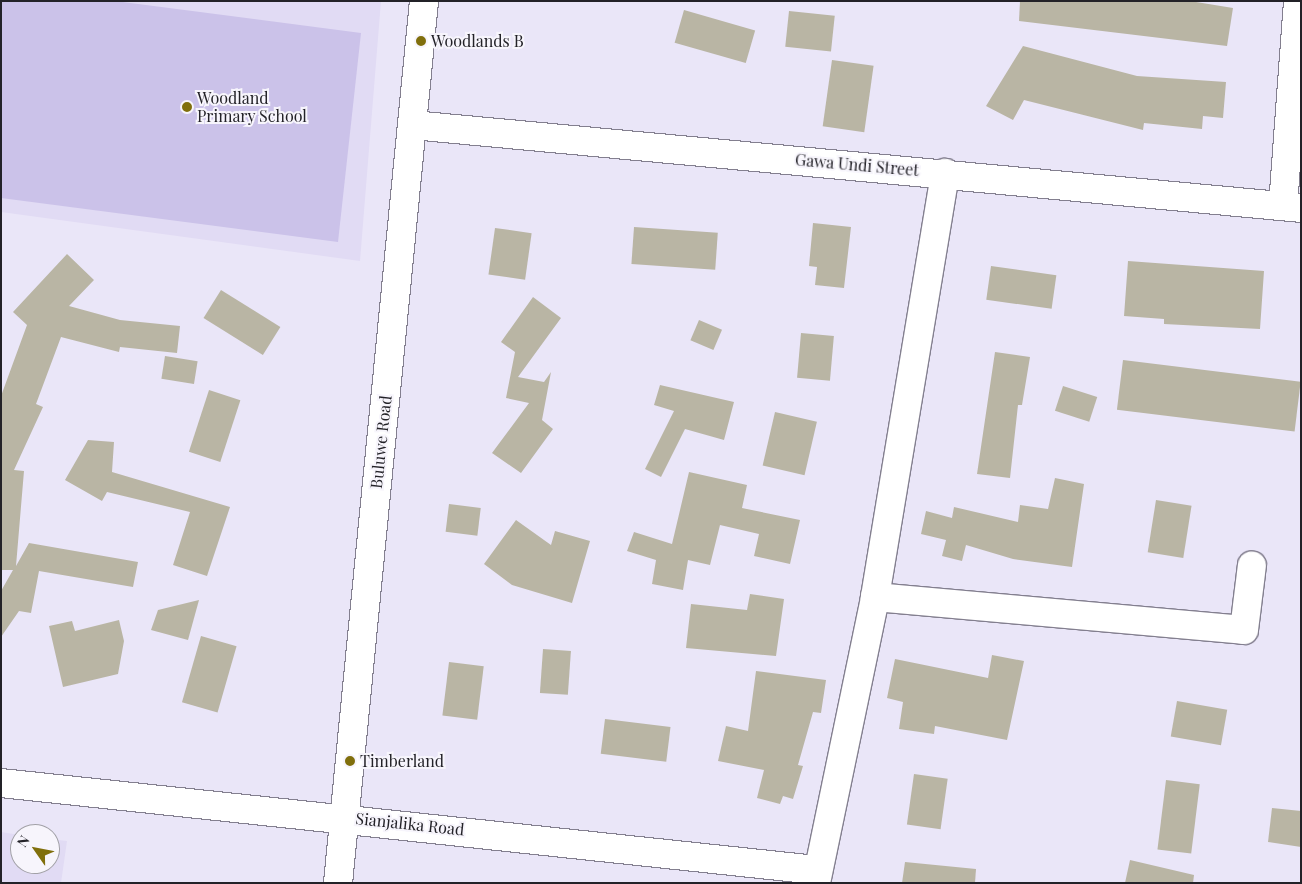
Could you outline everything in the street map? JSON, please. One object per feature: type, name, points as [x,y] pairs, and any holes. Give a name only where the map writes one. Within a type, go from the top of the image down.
[{"type":"street","name":"Buluwe Road","points":[[338,883],[424,1]]},
{"type":"street","points":[[1292,207],[1298,1]]},
{"type":"street","name":"Gawa Undi Street","points":[[412,125],[945,173],[1292,207]]},
{"type":"street","points":[[817,876],[874,597],[945,173]]},
{"type":"street","points":[[874,597],[1244,630],[1252,565]]},
{"type":"street","name":"Sianjalika Road","points":[[1,783],[344,817],[817,876]]},
{"type":"shaded area","name":"Woodland Primary School","points":[[1,1],[381,1],[360,261],[1,212]]},
{"type":"shaded area","name":"Woodland Primary School","points":[[1,1],[115,1],[361,33],[338,242],[1,198]]},
{"type":"shaded area","points":[[1,832],[10,833],[10,874],[60,874],[60,840],[67,841],[61,883],[1,883]]},
{"type":"building","points":[[1020,1],[1190,1],[1233,8],[1227,46],[1019,21]]},
{"type":"building","points":[[684,10],[755,30],[746,63],[675,43]]},
{"type":"building","points":[[789,11],[835,16],[831,52],[785,47]]},
{"type":"building","points":[[1023,46],[1137,76],[1226,82],[1223,118],[1203,116],[1202,129],[1144,123],[1143,130],[1024,100],[1013,120],[986,106]]},
{"type":"building","points":[[832,60],[874,66],[864,132],[823,126]]},
{"type":"building","points":[[813,223],[851,227],[844,288],[815,285],[817,267],[809,266]]},
{"type":"building","points":[[634,227],[718,233],[715,270],[631,264]]},
{"type":"building","points":[[495,228],[532,233],[525,280],[488,275]]},
{"type":"building","points":[[67,254],[94,280],[69,306],[120,320],[180,326],[177,353],[120,347],[119,352],[61,337],[36,404],[43,407],[14,470],[24,471],[16,566],[29,543],[138,562],[133,587],[39,571],[31,613],[19,611],[1,637],[1,591],[13,570],[1,570],[1,396],[27,325],[13,312]]},
{"type":"building","points":[[1128,261],[1264,271],[1260,329],[1164,324],[1164,319],[1124,316]]},
{"type":"building","points":[[991,266],[1056,275],[1052,309],[986,300]]},
{"type":"building","points":[[221,290],[280,327],[263,355],[204,318]]},
{"type":"building","points":[[533,297],[561,318],[518,377],[544,382],[551,372],[542,420],[553,429],[521,473],[492,453],[529,403],[506,398],[515,352],[501,342]]},
{"type":"building","points":[[699,320],[722,330],[713,350],[690,340]]},
{"type":"building","points":[[801,333],[834,336],[830,381],[797,378]]},
{"type":"building","points":[[995,352],[1030,357],[1022,405],[1018,405],[1010,478],[977,474]]},
{"type":"building","points":[[165,356],[198,361],[194,384],[161,379]]},
{"type":"building","points":[[1123,360],[1301,382],[1295,431],[1117,410]]},
{"type":"building","points":[[660,385],[734,402],[724,440],[685,429],[661,477],[645,469],[674,411],[654,405]]},
{"type":"building","points":[[1063,386],[1097,397],[1089,422],[1055,411]]},
{"type":"building","points":[[209,390],[240,400],[220,462],[189,452]]},
{"type":"building","points":[[775,412],[817,422],[805,475],[763,466]]},
{"type":"building","points":[[88,440],[114,442],[112,472],[230,507],[207,576],[173,565],[190,512],[107,492],[102,501],[65,480]]},
{"type":"building","points":[[689,472],[747,485],[742,508],[800,520],[790,564],[754,556],[759,534],[720,525],[710,565],[688,560],[683,590],[652,584],[656,560],[627,551],[634,532],[672,544]]},
{"type":"building","points":[[1055,478],[1084,484],[1072,567],[1013,559],[966,545],[962,561],[942,556],[946,540],[921,534],[926,511],[952,518],[954,507],[1018,522],[1020,505],[1048,509]]},
{"type":"building","points":[[1156,500],[1192,506],[1183,558],[1148,552]]},
{"type":"building","points":[[449,504],[481,508],[477,536],[446,532]]},
{"type":"building","points":[[516,520],[551,545],[555,531],[590,541],[572,603],[512,585],[484,564]]},
{"type":"building","points":[[750,594],[784,599],[776,656],[686,648],[691,604],[747,610]]},
{"type":"building","points":[[199,600],[188,640],[151,630],[158,610]]},
{"type":"building","points":[[119,620],[124,641],[118,674],[63,687],[49,626],[72,621],[75,631]]},
{"type":"building","points":[[201,636],[237,646],[218,713],[182,702]]},
{"type":"building","points":[[543,649],[571,651],[568,695],[540,693]]},
{"type":"building","points":[[992,655],[1024,661],[1007,740],[935,726],[934,734],[899,729],[903,702],[887,698],[895,659],[988,678]]},
{"type":"building","points":[[449,662],[484,666],[477,720],[442,716]]},
{"type":"building","points":[[756,671],[826,680],[821,713],[813,712],[798,765],[803,766],[793,799],[783,796],[780,804],[757,798],[764,770],[718,761],[726,726],[748,731]]},
{"type":"building","points":[[1177,701],[1227,710],[1221,745],[1171,736]]},
{"type":"building","points":[[605,719],[671,727],[666,762],[601,754]]},
{"type":"building","points":[[914,774],[948,779],[941,829],[907,825]]},
{"type":"building","points":[[1166,780],[1200,784],[1191,854],[1157,849]]},
{"type":"building","points":[[1272,808],[1301,811],[1301,847],[1268,842]]},
{"type":"building","points":[[1130,860],[1194,875],[1193,883],[1125,883]]},
{"type":"building","points":[[905,862],[976,869],[975,883],[902,883]]},
{"type":"place","name":"Woodlands B","points":[[421,41]]},
{"type":"place","name":"Woodland Primary School","points":[[187,107]]},
{"type":"place","name":"Timberland","points":[[350,761]]}]
